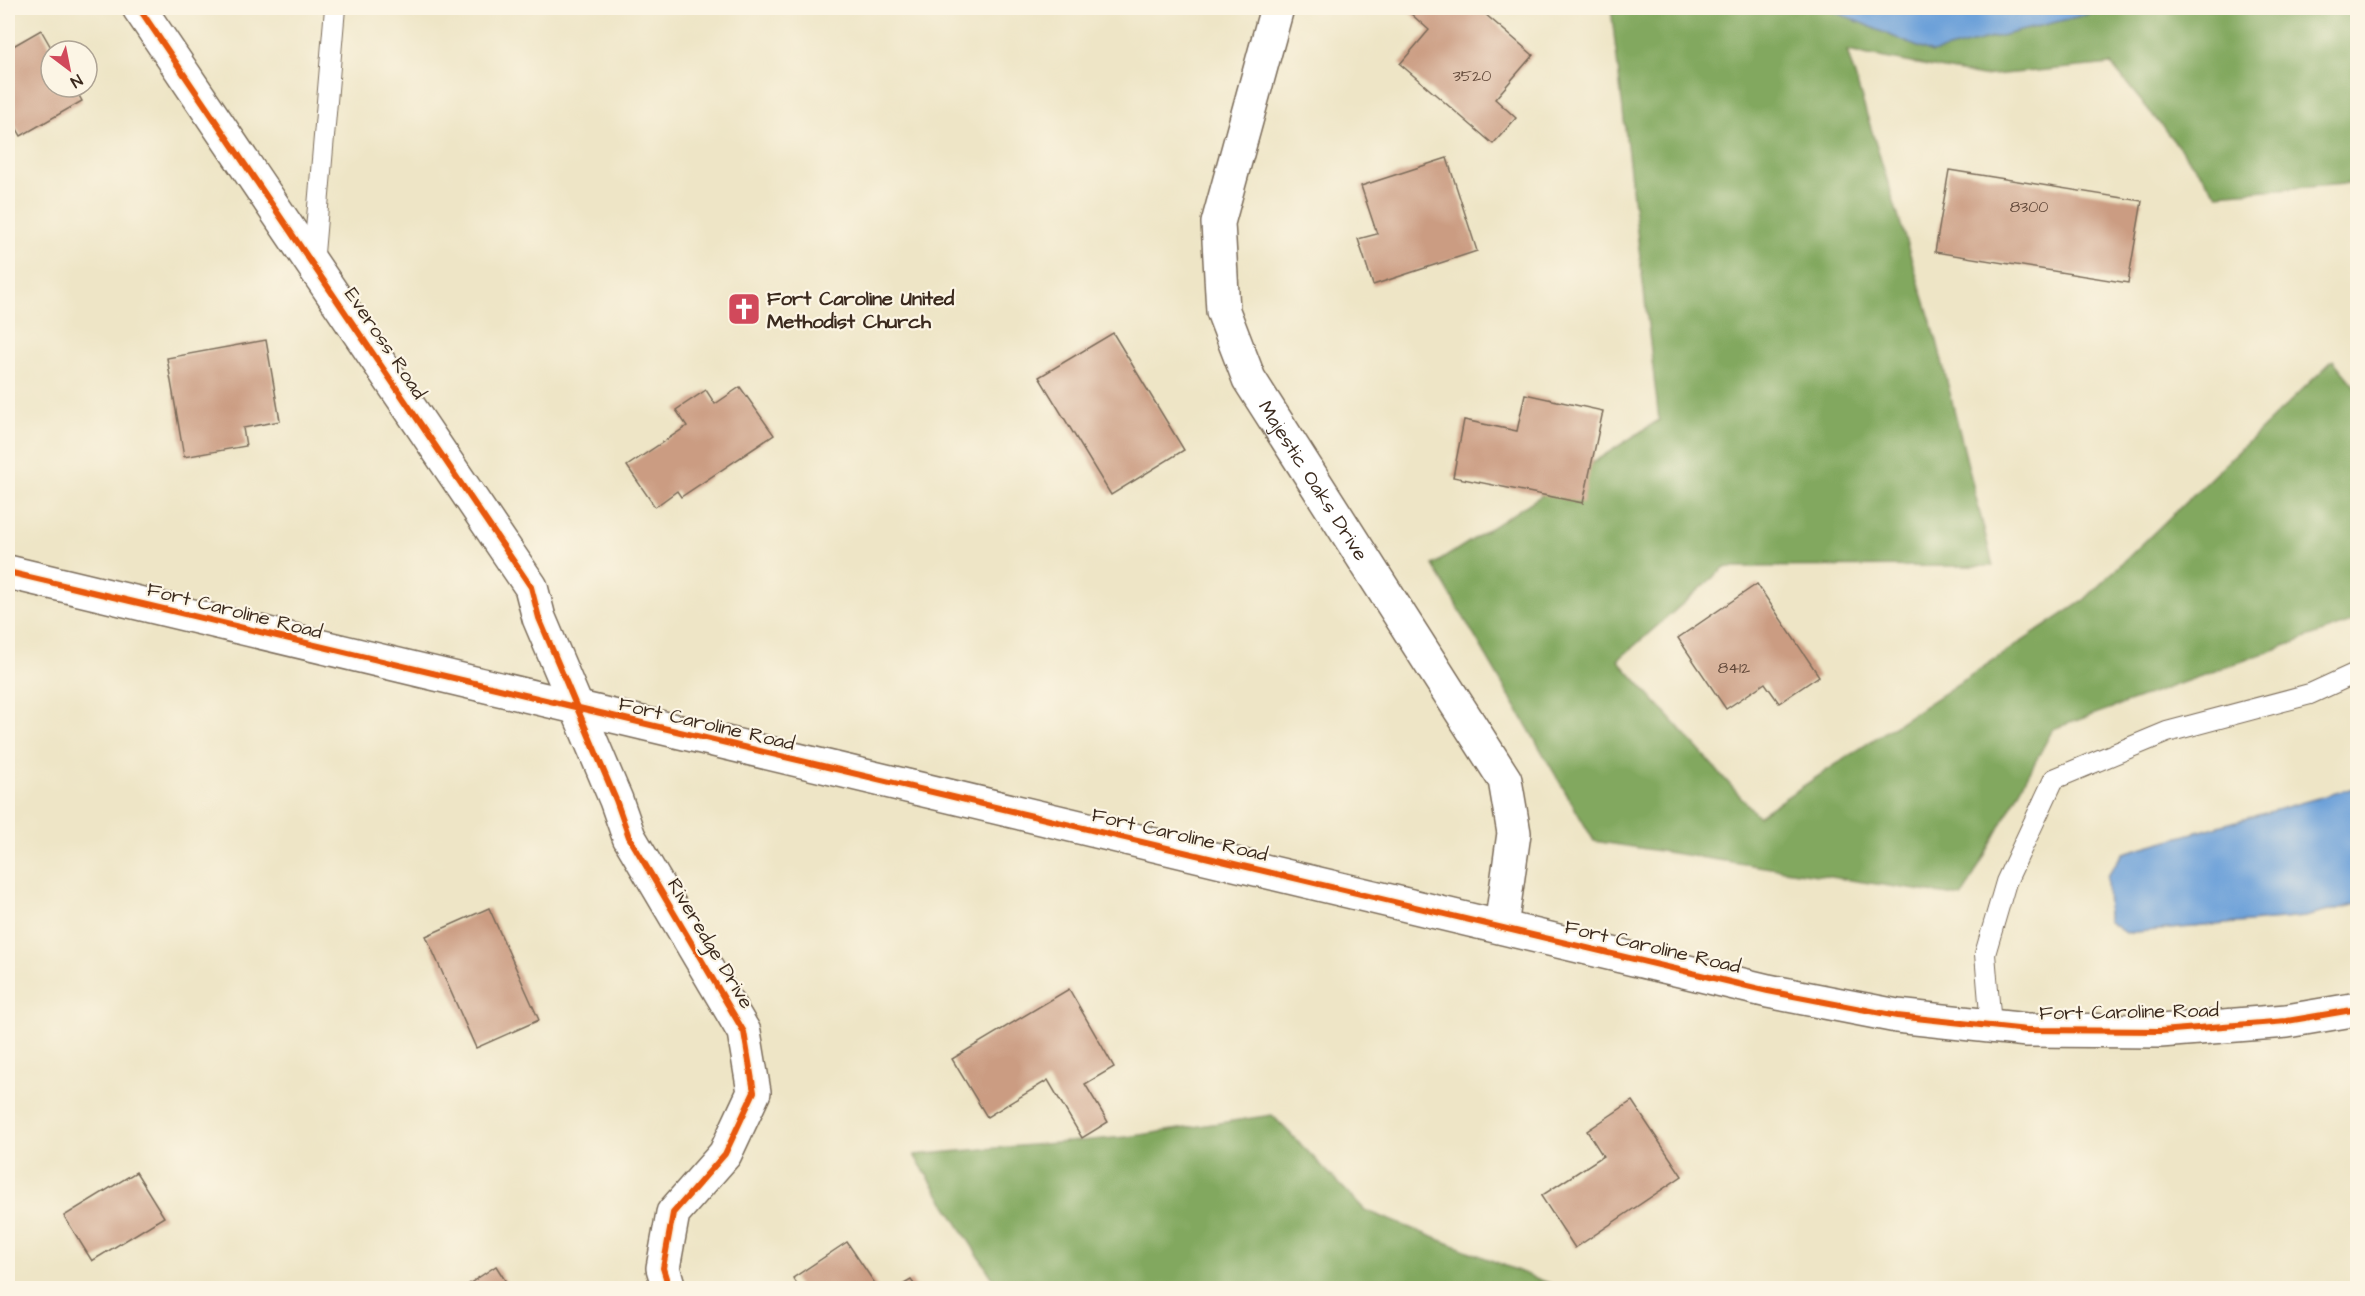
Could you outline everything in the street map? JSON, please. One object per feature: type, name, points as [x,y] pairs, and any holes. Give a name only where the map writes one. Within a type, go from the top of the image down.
[{"type":"street","name":"Eveross Road","points":[[139,8],[531,588],[539,618],[578,710]]},
{"type":"street","name":"Majestic Oaks Drive","points":[[1277,8],[1218,223],[1223,311],[1249,379],[1505,780],[1514,833],[1501,927]]},
{"type":"street","name":"Fort Caroline Road","points":[[8,572],[578,710],[1768,991],[1897,1016],[2027,1030],[2160,1031],[2287,1022],[2358,1009]]},
{"type":"street","name":"Riveredge Drive","points":[[578,710],[629,837],[744,1032],[754,1092],[725,1154],[673,1213],[663,1268],[669,1288]]},
{"type":"lane","points":[[313,265],[335,8]]},
{"type":"lane","points":[[1991,1026],[1985,954],[2006,882],[2054,779],[2167,732],[2310,694],[2358,672]]},
{"type":"green space","points":[[1611,8],[1826,8],[1932,53],[2108,8],[2357,8],[2357,183],[2217,194],[2111,64],[1982,76],[1847,51],[1937,341],[1993,566],[1725,567],[1618,660],[1758,816],[2083,601],[2333,360],[2357,389],[2357,620],[2053,729],[1962,897],[1594,841],[1433,565],[1659,420]]},
{"type":"green space","points":[[1272,1115],[1365,1210],[1561,1288],[999,1288],[914,1155],[1127,1137]]},
{"type":"water","points":[[1826,8],[2108,8],[1932,53]]},
{"type":"water","points":[[2357,787],[2357,904],[2305,917],[2125,933],[2108,921],[2107,876],[2123,853]]},
{"type":"building","points":[[1415,8],[1478,8],[1533,55],[1495,99],[1516,118],[1493,144],[1400,64],[1429,30],[1410,13]]},
{"type":"building","points":[[41,30],[46,39],[39,39],[39,99],[81,99],[82,101],[21,136],[8,113],[8,49]]},
{"type":"building","points":[[1447,158],[1477,251],[1373,285],[1358,239],[1377,234],[1361,186]]},
{"type":"building","points":[[1949,170],[2142,201],[2128,283],[1935,252]]},
{"type":"building","points":[[1113,333],[1184,450],[1111,495],[1039,377]]},
{"type":"building","points":[[266,340],[280,421],[243,428],[246,446],[184,457],[167,358]]},
{"type":"building","points":[[740,387],[774,435],[681,497],[677,491],[655,507],[627,466],[687,426],[676,410],[706,390],[715,404]]},
{"type":"building","points":[[1525,394],[1603,411],[1583,503],[1453,477],[1464,420],[1517,431]]},
{"type":"building","points":[[1757,584],[1819,676],[1779,703],[1765,683],[1726,709],[1678,638]]},
{"type":"building","points":[[489,908],[539,1020],[476,1048],[426,936]]},
{"type":"building","points":[[1069,989],[1114,1067],[1085,1084],[1108,1122],[1082,1138],[1048,1080],[987,1117],[952,1059]]},
{"type":"building","points":[[1632,1101],[1682,1176],[1575,1248],[1541,1196],[1603,1156],[1587,1131]]},
{"type":"building","points":[[136,1172],[164,1217],[92,1261],[64,1216]]},
{"type":"building","points":[[847,1242],[878,1288],[800,1288],[793,1278]]},
{"type":"building","points":[[496,1266],[510,1288],[463,1288]]},
{"type":"building","points":[[911,1280],[917,1288],[897,1288]]},
{"type":"cycle path","points":[[139,8],[531,587],[539,618],[616,800],[629,837],[744,1032],[754,1092],[725,1154],[673,1213],[663,1268],[669,1288]]},
{"type":"cycle path","points":[[8,572],[1768,991],[1897,1016],[2027,1030],[2160,1031],[2287,1021],[2358,1009]]},
{"type":"place","name":"Fort Caroline United Methodist Church","points":[[744,309]]}]
